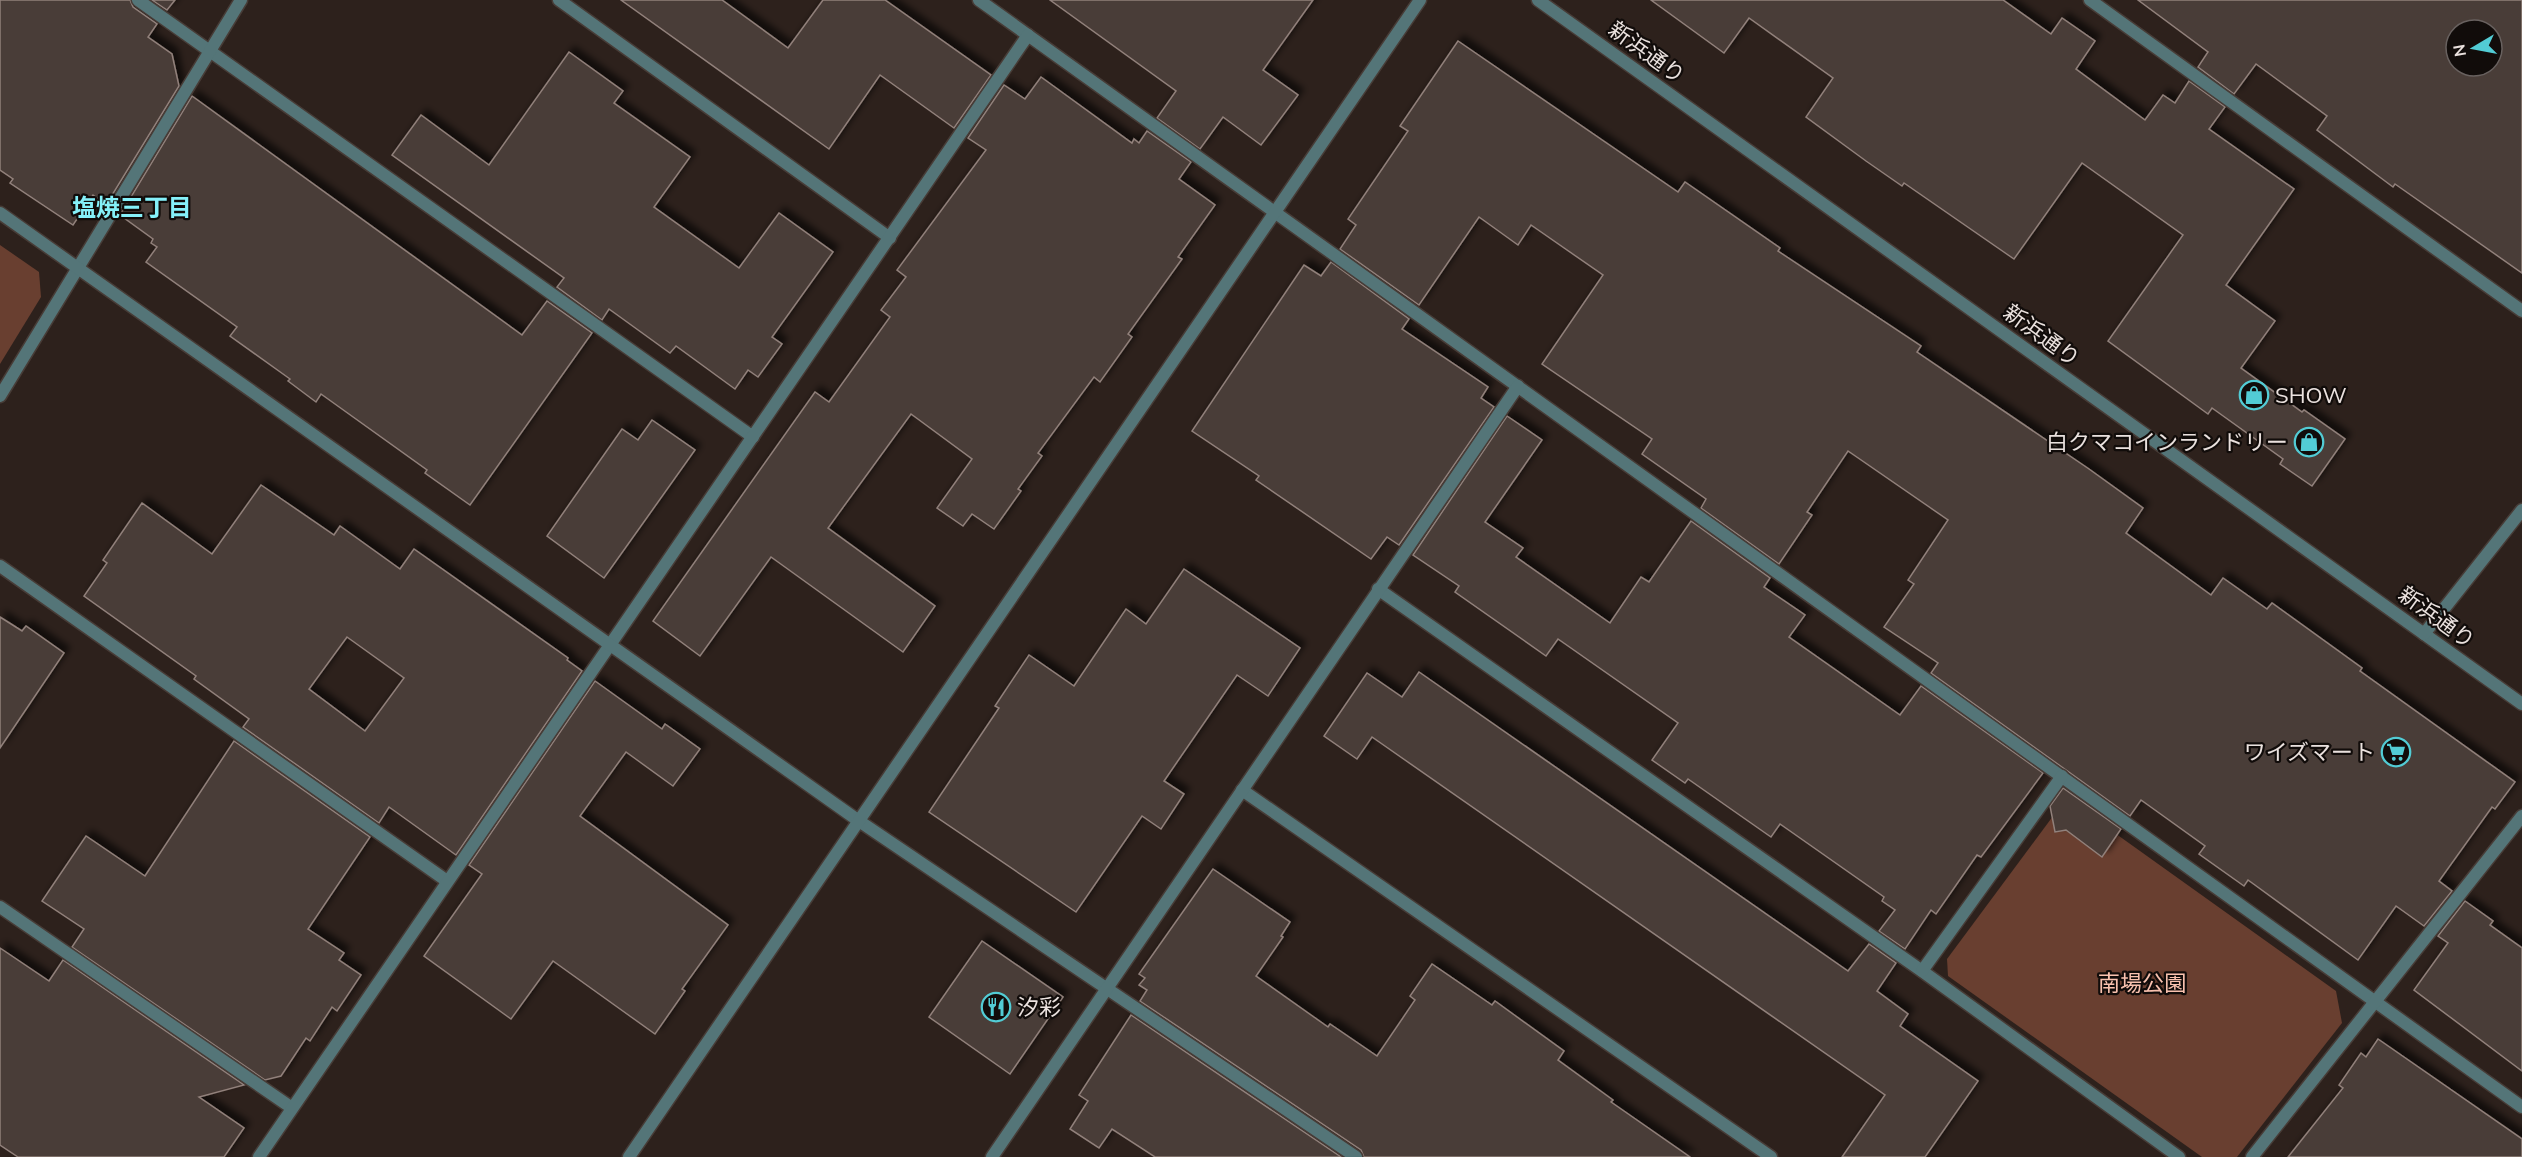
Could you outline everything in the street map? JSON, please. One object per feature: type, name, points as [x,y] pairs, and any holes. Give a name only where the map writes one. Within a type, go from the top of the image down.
[{"type":"street","points":[[138,0],[753,437]]},
{"type":"street","points":[[0,396],[241,0]]},
{"type":"street","points":[[559,0],[891,238]]},
{"type":"street","points":[[979,0],[2522,1107]]},
{"type":"street","points":[[629,1157],[1420,0]]},
{"type":"street","name":"新浜通り","points":[[1538,0],[2522,704]]},
{"type":"street","points":[[2090,0],[2522,311]]},
{"type":"street","points":[[259,1157],[1028,35]]},
{"type":"street","points":[[0,213],[859,821],[1356,1157]]},
{"type":"street","points":[[992,1157],[1518,386]]},
{"type":"street","points":[[2424,634],[2522,510]]},
{"type":"street","points":[[0,566],[447,881]]},
{"type":"street","points":[[1378,589],[1922,971],[2179,1157]]},
{"type":"street","points":[[1922,971],[2062,776]]},
{"type":"street","points":[[1242,790],[1771,1157]]},
{"type":"street","points":[[2252,1157],[2522,816]]},
{"type":"street","points":[[0,907],[292,1108]]},
{"type":"green space","points":[[0,245],[39,272],[41,297],[0,364]]},
{"type":"green space","name":"南場公園","points":[[2077,806],[2336,991],[2342,1023],[2237,1157],[2202,1157],[1948,976],[1947,959],[2059,808]]},
{"type":"building","points":[[0,0],[130,0],[133,7],[157,24],[148,37],[172,54],[179,86],[106,205],[93,195],[73,225],[10,183],[13,179],[0,170]]},
{"type":"building","points":[[152,0],[175,0],[167,10]]},
{"type":"building","points":[[621,0],[722,0],[788,48],[823,0],[885,0],[991,75],[954,128],[880,75],[829,149]]},
{"type":"building","points":[[1050,0],[1313,0],[1263,70],[1298,95],[1261,145],[1223,117],[1200,149],[1157,118],[1176,91]]},
{"type":"building","points":[[1651,0],[2003,0],[2051,34],[2062,18],[2095,41],[2076,69],[2145,120],[2163,95],[2175,103],[2189,81],[2225,107],[2209,129],[2294,189],[2226,285],[2275,321],[2241,368],[2302,412],[2304,410],[2345,439],[2312,486],[2280,464],[2283,459],[2212,408],[2208,414],[2108,341],[2183,235],[2082,163],[2014,259],[1904,183],[1902,186],[1806,117],[1833,78],[1749,18],[1724,53]]},
{"type":"building","points":[[2138,0],[2522,0],[2522,273],[2395,184],[2393,187],[2317,130],[2327,116],[2256,64],[2234,94],[2198,67],[2208,52]]},
{"type":"building","points":[[1458,41],[1678,192],[1685,182],[1780,248],[1778,251],[1921,346],[1917,352],[2143,508],[2126,533],[2211,595],[2223,578],[2267,609],[2272,603],[2362,668],[2360,671],[2515,782],[2495,809],[2492,807],[2439,881],[2452,891],[2424,926],[2396,906],[2358,960],[2248,880],[2244,886],[2199,854],[2205,846],[2141,800],[2130,816],[1931,673],[1938,663],[1884,627],[1914,584],[1908,580],[1948,520],[1848,451],[1807,512],[1812,515],[1779,564],[1701,508],[1706,499],[1642,454],[1652,439],[1542,364],[1603,275],[1531,225],[1518,245],[1479,217],[1419,305],[1340,249],[1356,225],[1348,219],[1408,131],[1400,126]]},
{"type":"building","points":[[569,52],[623,91],[614,103],[690,157],[654,207],[739,268],[779,213],[833,252],[772,337],[782,344],[758,377],[748,370],[735,389],[676,346],[670,353],[609,309],[602,320],[557,287],[564,278],[392,155],[421,115],[489,165]]},
{"type":"building","points":[[1041,77],[1132,143],[1134,139],[1139,143],[1147,131],[1191,162],[1179,179],[1215,205],[1178,257],[1182,259],[1128,334],[1132,337],[1100,382],[1094,377],[1038,453],[1042,456],[1018,489],[1021,491],[994,529],[972,514],[963,526],[937,508],[972,459],[911,414],[828,528],[935,606],[903,652],[771,557],[700,656],[653,621],[815,392],[829,402],[890,317],[881,310],[906,277],[897,270],[986,150],[968,138],[1004,85],[1025,99]]},
{"type":"building","points":[[192,96],[522,335],[547,301],[592,333],[470,505],[425,473],[427,470],[321,394],[316,402],[288,381],[290,379],[230,336],[237,327],[146,262],[157,247],[151,243],[153,239],[120,215]]},
{"type":"building","points":[[1331,262],[1409,319],[1402,329],[1488,387],[1481,398],[1494,407],[1399,545],[1387,537],[1371,559],[1256,480],[1259,476],[1192,431],[1304,265],[1321,276]]},
{"type":"building","points":[[1507,416],[1542,440],[1485,522],[1523,548],[1516,557],[1610,623],[1641,577],[1649,582],[1691,521],[1770,578],[1764,587],[1805,615],[1789,637],[1900,715],[1921,686],[2043,773],[1981,857],[1977,855],[1936,914],[1931,910],[1905,949],[1879,931],[1895,910],[1882,901],[1884,897],[1780,824],[1771,837],[1688,779],[1685,783],[1652,760],[1678,723],[1558,639],[1546,656],[1455,592],[1459,586],[1413,555]]},
{"type":"building","points":[[652,420],[695,450],[604,578],[547,536],[622,429],[638,440]]},
{"type":"building","points":[[261,485],[334,535],[340,526],[400,569],[414,549],[568,658],[567,660],[582,671],[456,855],[389,807],[379,823],[243,727],[249,719],[194,679],[196,676],[84,596],[107,563],[103,560],[142,503],[212,554]],"holes":[[[347,637],[404,678],[365,731],[309,689]]]},
{"type":"building","points":[[1184,569],[1300,648],[1268,696],[1237,675],[1164,781],[1184,794],[1161,829],[1142,816],[1076,912],[929,812],[999,708],[995,706],[1029,655],[1074,686],[1126,609],[1146,624]]},
{"type":"building","points":[[0,617],[22,631],[26,626],[64,653],[0,748]]},
{"type":"building","points":[[1419,672],[1848,971],[1869,944],[1896,963],[1877,991],[1908,1014],[1900,1026],[1978,1081],[1925,1157],[1842,1157],[1885,1095],[1372,737],[1357,759],[1324,736],[1367,673],[1402,697]]},
{"type":"building","points":[[595,681],[662,729],[665,724],[700,749],[673,786],[626,752],[580,816],[728,925],[682,989],[685,991],[655,1034],[553,961],[511,1019],[424,956],[482,874],[469,865]]},
{"type":"building","points":[[234,741],[370,837],[308,929],[344,953],[339,960],[361,975],[337,1011],[332,1007],[310,1041],[306,1038],[281,1076],[265,1080],[72,947],[84,929],[42,901],[86,836],[145,876]]},
{"type":"building","points":[[2063,788],[2121,829],[2102,857],[2066,830],[2055,832],[2050,806]]},
{"type":"building","points":[[1213,869],[1290,922],[1281,936],[1283,937],[1256,976],[1328,1027],[1330,1024],[1377,1056],[1415,1000],[1410,996],[1432,964],[1492,1005],[1495,1001],[1564,1051],[1558,1060],[1613,1100],[1611,1102],[1690,1157],[1364,1157],[1361,1150],[1140,1001],[1147,990],[1139,985],[1145,978],[1139,974]]},
{"type":"building","points":[[2465,901],[2493,921],[2490,925],[2522,948],[2522,1071],[2414,990],[2448,943],[2438,936]]},
{"type":"building","name":"汐彩","points":[[982,941],[1063,997],[1010,1074],[929,1017]]},
{"type":"building","points":[[0,948],[49,981],[63,960],[244,1085],[199,1097],[244,1128],[224,1157],[18,1157],[0,1145]]},
{"type":"building","points":[[1131,1015],[1341,1157],[1155,1157],[1112,1129],[1099,1148],[1070,1129],[1088,1101],[1079,1095]]},
{"type":"building","points":[[2378,1039],[2522,1139],[2522,1157],[2288,1157],[2343,1088],[2339,1085],[2361,1053],[2366,1057]]},
{"type":"place","name":"SHOW","points":[[2254,395]]},
{"type":"place","name":"白クマコインランドリー","points":[[2309,442]]},
{"type":"place","name":"ワイズマート","points":[[2396,752]]},
{"type":"place","name":"汐彩","points":[[996,1007]]},
{"type":"district","name":"塩焼三丁目","points":[[132,207]]}]
